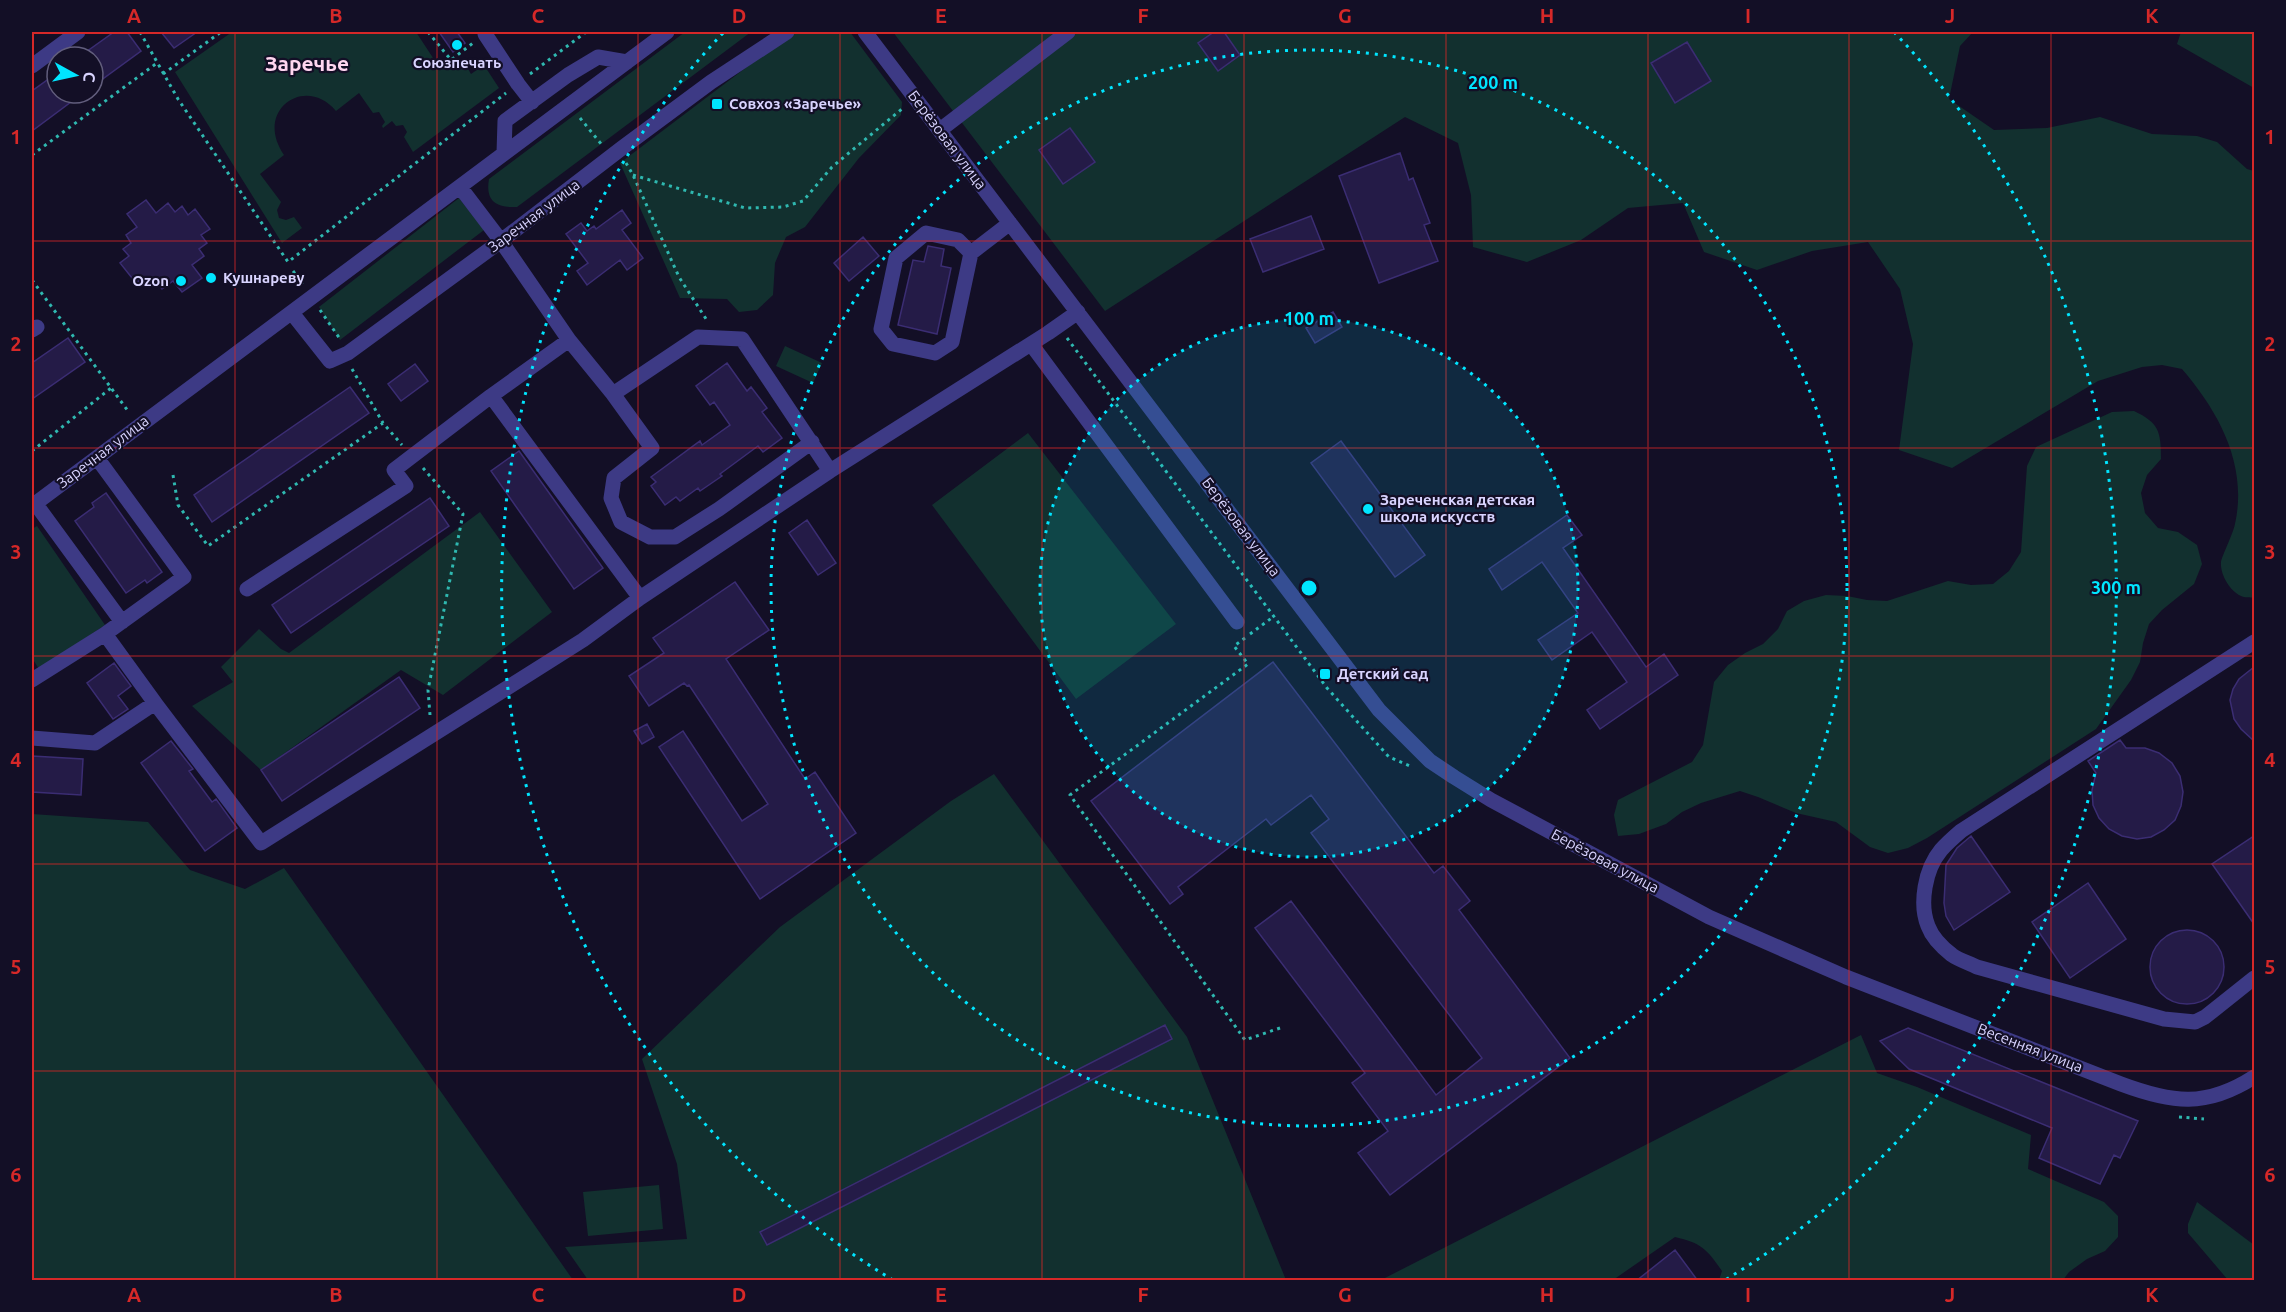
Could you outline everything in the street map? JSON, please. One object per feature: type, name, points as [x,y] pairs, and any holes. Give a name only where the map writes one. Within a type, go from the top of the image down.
[{"type":"street","points":[[32,66],[78,32]]},
{"type":"street","name":"Заречная улица","points":[[33,505],[667,32]]},
{"type":"street","name":"Заречная улица","points":[[292,313],[330,361],[356,348],[501,241],[622,147],[711,82],[787,32]]},
{"type":"street","name":"Берёзовая улица","points":[[865,32],[1379,710],[1430,761],[1491,800],[1699,911],[1808,961]]},
{"type":"street","points":[[939,130],[1068,32]]},
{"type":"street","points":[[485,34],[532,102]]},
{"type":"street","points":[[504,153],[505,121],[568,75],[598,57],[627,62]]},
{"type":"street","points":[[460,187],[501,241],[569,340],[614,393],[652,448],[614,478],[611,498],[621,522],[650,537],[675,537],[719,509],[812,442]]},
{"type":"street","points":[[971,253],[958,240],[926,233],[896,258],[881,329],[892,344],[935,353],[952,342],[971,253],[1010,223]]},
{"type":"street","points":[[105,634],[261,843],[583,640],[640,598],[830,471],[1078,312]]},
{"type":"street","points":[[614,393],[698,337],[742,339],[830,471]]},
{"type":"street","points":[[247,589],[406,486],[394,470],[569,340]]},
{"type":"street","points":[[1031,344],[1237,622]]},
{"type":"street","points":[[491,396],[640,598]]},
{"type":"street","points":[[32,680],[105,634],[184,577],[97,458]]},
{"type":"street","points":[[33,505],[122,622]]},
{"type":"street","points":[[2254,642],[1961,831],[1940,851],[1930,868],[1925,887],[1924,908],[1928,927],[1937,941],[1953,955],[1977,967],[2164,1019],[2195,1022],[2205,1017],[2254,978]]},
{"type":"street","points":[[32,738],[95,743],[155,703]]},
{"type":"street","name":"Весенняя улица","points":[[1808,961],[2150,1095],[2173,1100],[2201,1100],[2223,1094],[2254,1077]]},
{"type":"path","points":[[140,32],[178,99],[288,262],[586,32]]},
{"type":"path","points":[[163,74],[220,32]]},
{"type":"path","points":[[428,32],[451,60],[485,34]]},
{"type":"path","points":[[32,155],[157,63]]},
{"type":"path","points":[[633,175],[745,208],[783,207],[803,201],[832,167],[907,105]]},
{"type":"path","points":[[577,115],[606,148]]},
{"type":"path","points":[[625,162],[679,277],[695,305],[711,326]]},
{"type":"path","points":[[293,271],[303,284]]},
{"type":"path","points":[[32,280],[128,411]]},
{"type":"path","points":[[320,310],[341,341]]},
{"type":"path","points":[[351,367],[382,423],[463,514],[428,690],[431,715],[421,721]]},
{"type":"path","points":[[32,450],[111,388]]},
{"type":"path","points":[[173,475],[178,506],[208,546],[382,423]]},
{"type":"path","points":[[1273,617],[1234,646],[1248,664],[1070,795],[1245,1040],[1283,1027]]},
{"type":"green space","points":[[232,32],[416,32],[439,67],[447,61],[453,69],[464,62],[471,74],[484,65],[499,88],[413,152],[404,137],[407,132],[403,125],[396,126],[392,121],[383,128],[385,122],[379,112],[373,113],[359,93],[336,111],[324,100],[311,96],[298,97],[287,102],[279,112],[275,124],[276,139],[284,155],[260,174],[281,202],[277,210],[279,218],[286,220],[294,217],[302,228],[282,243],[175,72]]},
{"type":"green space","points":[[685,32],[751,32],[517,207],[498,205],[494,202],[489,193],[489,179]]},
{"type":"green space","points":[[793,32],[850,32],[902,102],[901,115],[859,158],[805,227],[786,237],[775,263],[773,295],[757,310],[739,312],[727,299],[680,298],[620,163]]},
{"type":"green space","points":[[893,32],[1973,32],[1960,46],[1949,99],[1994,130],[2047,128],[2100,117],[2152,134],[2197,136],[2217,142],[2247,169],[2254,171],[2254,598],[2237,594],[2226,582],[2222,572],[2221,562],[2234,528],[2238,502],[2234,460],[2227,440],[2208,403],[2182,369],[2162,365],[2142,367],[2098,381],[1952,468],[1899,450],[1913,344],[1900,289],[1868,242],[1812,251],[1757,270],[1704,252],[1683,203],[1628,208],[1581,240],[1527,262],[1473,247],[1471,195],[1458,143],[1405,117],[1105,311]]},
{"type":"green space","points":[[2181,32],[2254,32],[2254,88],[2177,44]]},
{"type":"green space","points":[[459,198],[484,230],[340,340],[319,307]]},
{"type":"green space","points":[[785,346],[822,363],[813,383],[776,366]]},
{"type":"green space","points":[[2134,411],[2154,424],[2160,441],[2161,459],[2147,475],[2141,493],[2145,513],[2158,528],[2178,532],[2197,545],[2202,564],[2194,584],[2162,610],[2149,624],[2140,662],[2131,680],[2096,729],[1927,838],[1908,848],[1888,853],[1870,847],[1836,822],[1796,813],[1740,791],[1701,803],[1682,812],[1666,824],[1639,834],[1618,836],[1614,815],[1618,800],[1692,762],[1703,745],[1714,682],[1728,665],[1763,644],[1778,629],[1787,611],[1804,601],[1826,595],[1887,601],[1948,581],[1971,585],[1993,584],[2009,571],[2021,552],[2027,466],[2036,447],[2112,412]]},
{"type":"green space","points":[[1028,433],[1176,624],[1076,699],[932,505]]},
{"type":"green space","points":[[480,512],[552,612],[443,695],[401,670],[261,770],[192,706],[233,682],[221,667],[259,629],[281,649],[289,653]]},
{"type":"green space","points":[[37,526],[105,625],[39,669],[32,658],[32,529]]},
{"type":"green space","points":[[994,774],[1187,1037],[1286,1280],[588,1280],[565,1247],[687,1239],[677,1164],[642,1059],[780,927],[951,801]]},
{"type":"green space","points":[[32,814],[148,822],[190,870],[245,889],[284,868],[573,1280],[32,1280]]},
{"type":"green space","points":[[1861,1035],[1877,1073],[1917,1087],[2031,1135],[2028,1169],[2104,1202],[2118,1216],[2118,1237],[2105,1251],[2087,1259],[2069,1272],[2063,1280],[1719,1280],[1722,1271],[1703,1248],[1675,1237],[1613,1280],[1381,1280]]},
{"type":"green space","points":[[659,1185],[663,1229],[588,1236],[583,1192]]},
{"type":"green space","points":[[2197,1202],[2254,1245],[2254,1280],[2228,1280],[2188,1233],[2188,1224]]},
{"type":"building","points":[[114,32],[127,32],[141,51],[105,77],[105,45],[96,45]]},
{"type":"building","points":[[161,32],[197,32],[174,48]]},
{"type":"building","points":[[439,32],[457,32],[465,43],[453,52]]},
{"type":"building","points":[[1214,32],[1224,32],[1240,55],[1218,71],[1198,43]]},
{"type":"building","points":[[1687,42],[1711,81],[1675,103],[1651,63]]},
{"type":"building","points":[[45,82],[45,105],[67,105],[32,131],[32,91]]},
{"type":"building","points":[[1070,128],[1095,162],[1063,184],[1039,150]]},
{"type":"building","points":[[1400,153],[1409,180],[1413,178],[1430,223],[1424,225],[1438,261],[1379,283],[1339,176]]},
{"type":"building","points":[[146,200],[156,213],[168,203],[175,212],[182,206],[188,215],[195,209],[210,229],[201,235],[207,243],[199,249],[204,256],[192,265],[202,278],[182,292],[173,281],[162,289],[156,280],[148,285],[143,278],[136,283],[120,263],[129,256],[123,249],[131,243],[126,235],[137,227],[127,214]]},
{"type":"building","points":[[622,210],[631,223],[622,230],[643,258],[627,270],[620,260],[587,285],[577,271],[588,263],[566,234],[581,223],[587,231],[594,226],[596,229]]},
{"type":"building","points":[[1311,216],[1324,249],[1263,272],[1250,239]]},
{"type":"building","points":[[863,237],[879,256],[849,281],[834,263]]},
{"type":"building","points":[[928,246],[944,249],[941,266],[951,268],[937,334],[898,325],[913,260],[924,262]]},
{"type":"building","points":[[1333,312],[1342,327],[1315,343],[1306,328]]},
{"type":"building","points":[[68,338],[85,362],[32,399],[32,363]]},
{"type":"building","points":[[727,363],[747,391],[751,387],[767,408],[762,412],[782,438],[763,452],[758,446],[700,491],[698,488],[680,501],[676,497],[665,505],[651,486],[656,482],[651,477],[700,441],[702,445],[730,425],[714,402],[710,405],[696,386]]},
{"type":"building","points":[[415,364],[428,381],[401,401],[388,384]]},
{"type":"building","points":[[350,387],[369,413],[212,522],[194,495]]},
{"type":"building","name":"Зареченская детская школа искусств","points":[[1341,441],[1425,555],[1395,577],[1311,463]]},
{"type":"building","points":[[519,451],[603,568],[574,589],[491,471]]},
{"type":"building","points":[[106,493],[162,572],[147,583],[145,580],[126,593],[75,521],[94,507],[92,503]]},
{"type":"building","points":[[430,498],[449,526],[291,633],[272,605]]},
{"type":"building","points":[[1567,515],[1582,535],[1563,548],[1646,667],[1664,654],[1678,675],[1600,729],[1587,710],[1627,682],[1592,632],[1552,660],[1538,640],[1578,613],[1542,562],[1502,590],[1489,569]]},
{"type":"building","points":[[807,520],[836,563],[818,575],[789,533]]},
{"type":"building","points":[[735,582],[769,630],[726,659],[805,779],[815,772],[856,833],[760,899],[659,747],[683,731],[742,821],[768,804],[689,685],[684,683],[649,706],[629,676],[664,653],[653,638]]},
{"type":"building","points":[[1273,662],[1434,873],[1443,866],[1470,901],[1459,910],[1570,1058],[1390,1195],[1358,1153],[1388,1131],[1352,1083],[1365,1073],[1255,928],[1291,901],[1436,1095],[1482,1058],[1311,833],[1329,819],[1311,795],[1271,825],[1266,819],[1178,887],[1183,894],[1170,904],[1091,801]]},
{"type":"building","points":[[114,663],[131,686],[118,696],[128,709],[113,719],[87,683]]},
{"type":"building","points":[[2254,667],[2254,741],[2234,719],[2230,700],[2239,679]]},
{"type":"building","points":[[399,677],[420,708],[282,801],[261,770]]},
{"type":"building","points":[[647,724],[654,737],[642,744],[634,731]]},
{"type":"building","points":[[2120,740],[2126,748],[2145,748],[2159,753],[2172,763],[2180,776],[2183,792],[2181,806],[2175,820],[2164,830],[2151,837],[2137,839],[2122,836],[2109,829],[2099,818],[2093,805],[2092,790],[2096,773],[2088,761]]},
{"type":"building","points":[[171,741],[193,769],[189,771],[212,802],[216,799],[237,828],[205,851],[141,763]]},
{"type":"building","points":[[32,756],[83,759],[81,795],[32,792]]},
{"type":"building","points":[[1971,836],[2010,892],[1954,930],[1946,916],[1944,903],[1946,865],[1957,848]]},
{"type":"building","points":[[2254,836],[2254,924],[2212,864]]},
{"type":"building","points":[[2088,883],[2126,939],[2070,978],[2032,922]]},
{"type":"building","points":[[2187,930],[2201,933],[2213,941],[2221,953],[2224,967],[2221,981],[2213,993],[2201,1001],[2187,1004],[2173,1001],[2161,993],[2153,981],[2150,967],[2153,953],[2161,941],[2173,933]]},
{"type":"building","points":[[1165,1025],[1172,1039],[767,1245],[760,1232]]},
{"type":"building","points":[[1908,1028],[2138,1121],[2120,1158],[2114,1155],[2100,1184],[2039,1158],[2052,1128],[1909,1069],[1880,1041]]},
{"type":"building","points":[[1675,1250],[1698,1281],[1636,1281]]},
{"type":"place","name":"Союзпечать","points":[[457,45]]},
{"type":"place","name":"Совхоз «Заречье»","points":[[717,104]]},
{"type":"place","name":"Кушнареву","points":[[211,278]]},
{"type":"place","name":"Ozon","points":[[181,281]]},
{"type":"place","name":"Зареченская детская школа искусств","points":[[1368,509]]},
{"type":"place","name":"Детский сад","points":[[1325,674]]},
{"type":"district","name":"Заречье","points":[[307,64]]}]
